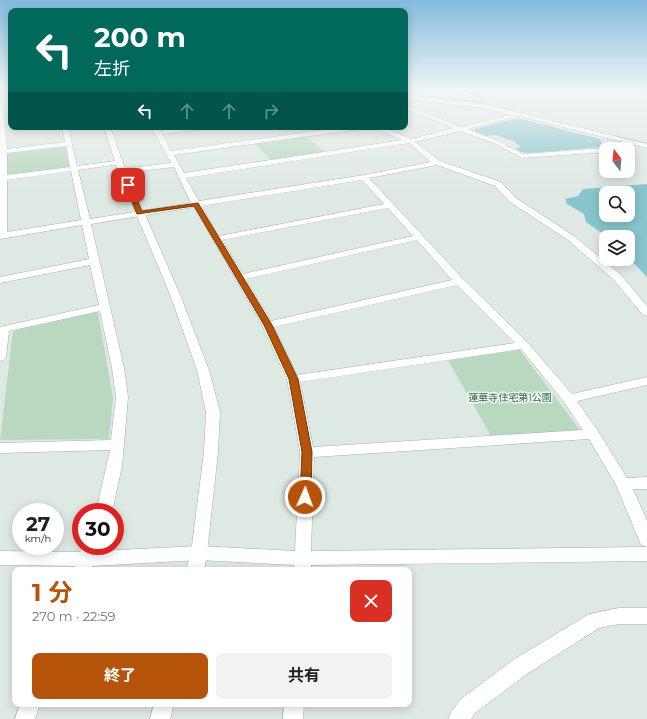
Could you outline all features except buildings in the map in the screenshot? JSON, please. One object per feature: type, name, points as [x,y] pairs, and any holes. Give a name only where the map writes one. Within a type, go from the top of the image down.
[{"type":"street","points":[[2,123],[4,178],[1,236],[437,164]]},
{"type":"street","points":[[446,123],[498,143],[522,156],[599,150]]},
{"type":"street","points":[[182,176],[410,141],[484,123]]},
{"type":"street","points":[[548,123],[647,147]]},
{"type":"street","points":[[577,123],[647,139]]},
{"type":"street","points":[[66,130],[118,368],[122,397],[115,466],[106,503]]},
{"type":"street","points":[[108,130],[122,171],[174,292],[203,370],[213,412],[211,452],[199,553],[196,567]]},
{"type":"street","points":[[156,130],[216,239],[268,325],[293,379],[307,452],[303,564]]},
{"type":"street","points":[[170,153],[338,130]]},
{"type":"street","points":[[383,130],[410,141],[437,164],[498,184],[513,200],[577,243],[616,277],[647,313]]},
{"type":"street","points":[[2,152],[69,144]]},
{"type":"street","points":[[635,148],[647,147]]},
{"type":"street","points":[[4,178],[120,162]]},
{"type":"street","points":[[122,171],[176,165]]},
{"type":"street","points":[[364,177],[459,281],[524,345],[569,399],[594,434],[623,484],[647,540]]},
{"type":"street","points":[[216,239],[389,205]]},
{"type":"street","points":[[239,278],[418,237]]},
{"type":"street","points":[[0,280],[94,261]]},
{"type":"street","points":[[268,325],[459,281]]},
{"type":"street","points":[[0,357],[2,330],[104,307]]},
{"type":"street","points":[[293,379],[524,345]]},
{"type":"street","points":[[569,399],[647,381]]},
{"type":"street","points":[[307,452],[594,434]]},
{"type":"street","points":[[0,448],[118,445]]},
{"type":"street","points":[[623,484],[647,483]]},
{"type":"street","points":[[0,558],[86,558],[199,553],[303,564],[647,554]]},
{"type":"street","points":[[458,719],[468,706],[520,667],[595,620],[619,616],[647,616]]},
{"type":"street","points":[[25,719],[29,707]]},
{"type":"street","points":[[160,719],[163,707]]},
{"type":"street","points":[[293,719],[294,707]]},
{"type":"green space","points":[[305,136],[326,153],[272,161],[254,143]]},
{"type":"green space","points":[[65,146],[70,168],[8,177],[7,153]]},
{"type":"green space","points":[[98,312],[113,398],[109,439],[0,440],[13,331]]},
{"type":"green space","name":"蓮華寺住宅第1公園","points":[[519,349],[580,430],[491,436],[448,360]]},
{"type":"water","points":[[500,123],[535,123],[600,139],[601,142],[599,142],[599,147],[529,153],[521,152],[515,148],[521,147],[513,141],[495,135],[486,136],[474,131],[475,129]]},
{"type":"water","points":[[647,184],[647,277],[635,264],[635,230],[599,230],[599,231],[586,222],[584,214],[567,204],[565,199],[578,196],[583,189],[599,188],[599,222],[635,222],[635,186],[621,186]]},
{"type":"waterway","points":[[614,136],[647,144]]},
{"type":"route","points":[[128,185],[140,213],[196,204],[268,325],[293,379],[307,452],[305,497]]}]
